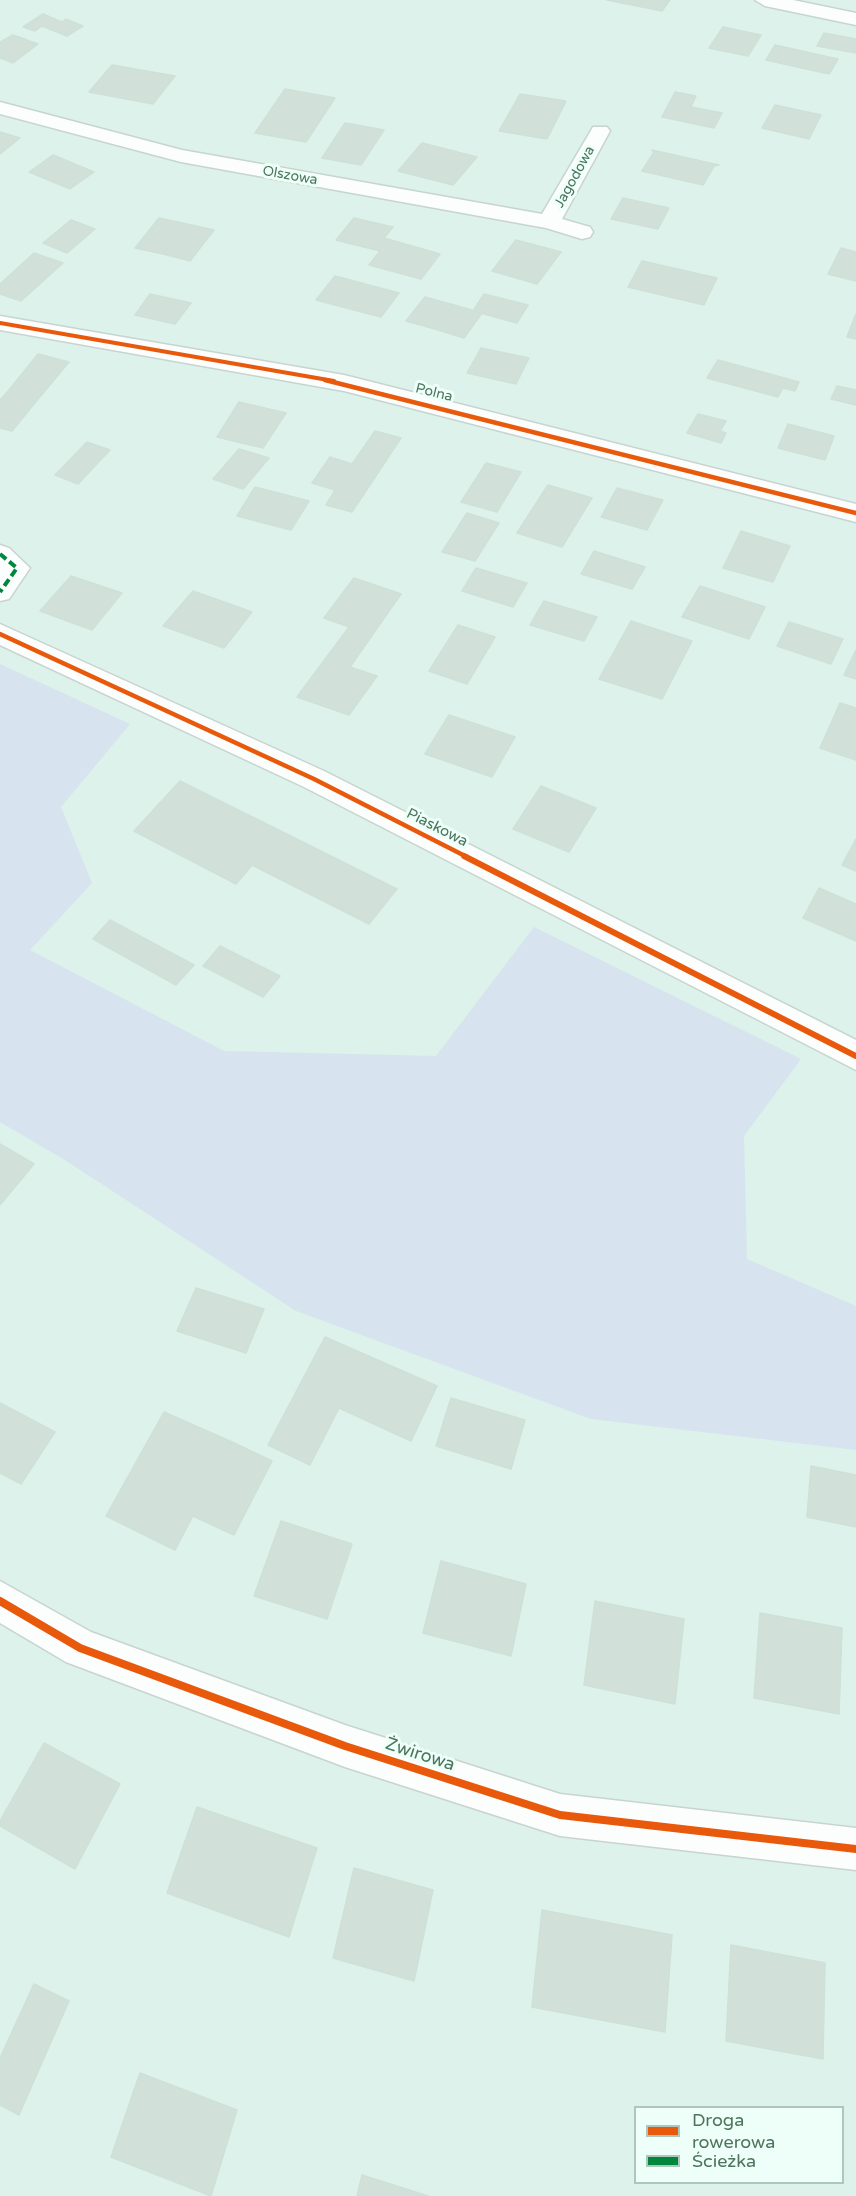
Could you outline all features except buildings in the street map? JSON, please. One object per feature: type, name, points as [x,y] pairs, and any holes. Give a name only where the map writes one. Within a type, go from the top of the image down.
[{"type":"street","points":[[765,0],[856,19]]},
{"type":"street","name":"Olszowa","points":[[0,108],[181,156],[549,222],[582,232]]},
{"type":"street","name":"Jagodowa","points":[[549,222],[600,131]]},
{"type":"street","name":"Polna","points":[[0,323],[344,383],[856,513]]},
{"type":"street","points":[[0,554],[17,568],[0,592]]},
{"type":"street","name":"Piaskowa","points":[[0,634],[314,779],[856,1056]]},
{"type":"street","name":"Żwirowa","points":[[0,1601],[80,1648],[345,1746],[560,1815],[856,1849]]},
{"type":"shaded area","points":[[0,0],[856,0],[856,2196],[0,2196]]},
{"type":"shaded area","points":[[0,664],[130,724],[61,807],[92,883],[30,950],[224,1051],[436,1056],[534,927],[801,1059],[744,1136],[747,1259],[856,1306],[856,1450],[591,1419],[296,1311],[65,1160],[0,1122]]},
{"type":"marked path","points":[[0,554],[17,568],[0,592]]},
{"type":"cycle path","points":[[0,323],[344,383],[856,513]]},
{"type":"cycle path","points":[[0,634],[314,779],[856,1056]]},
{"type":"cycle path","points":[[0,1601],[80,1648],[345,1746],[560,1815],[856,1849]]}]
